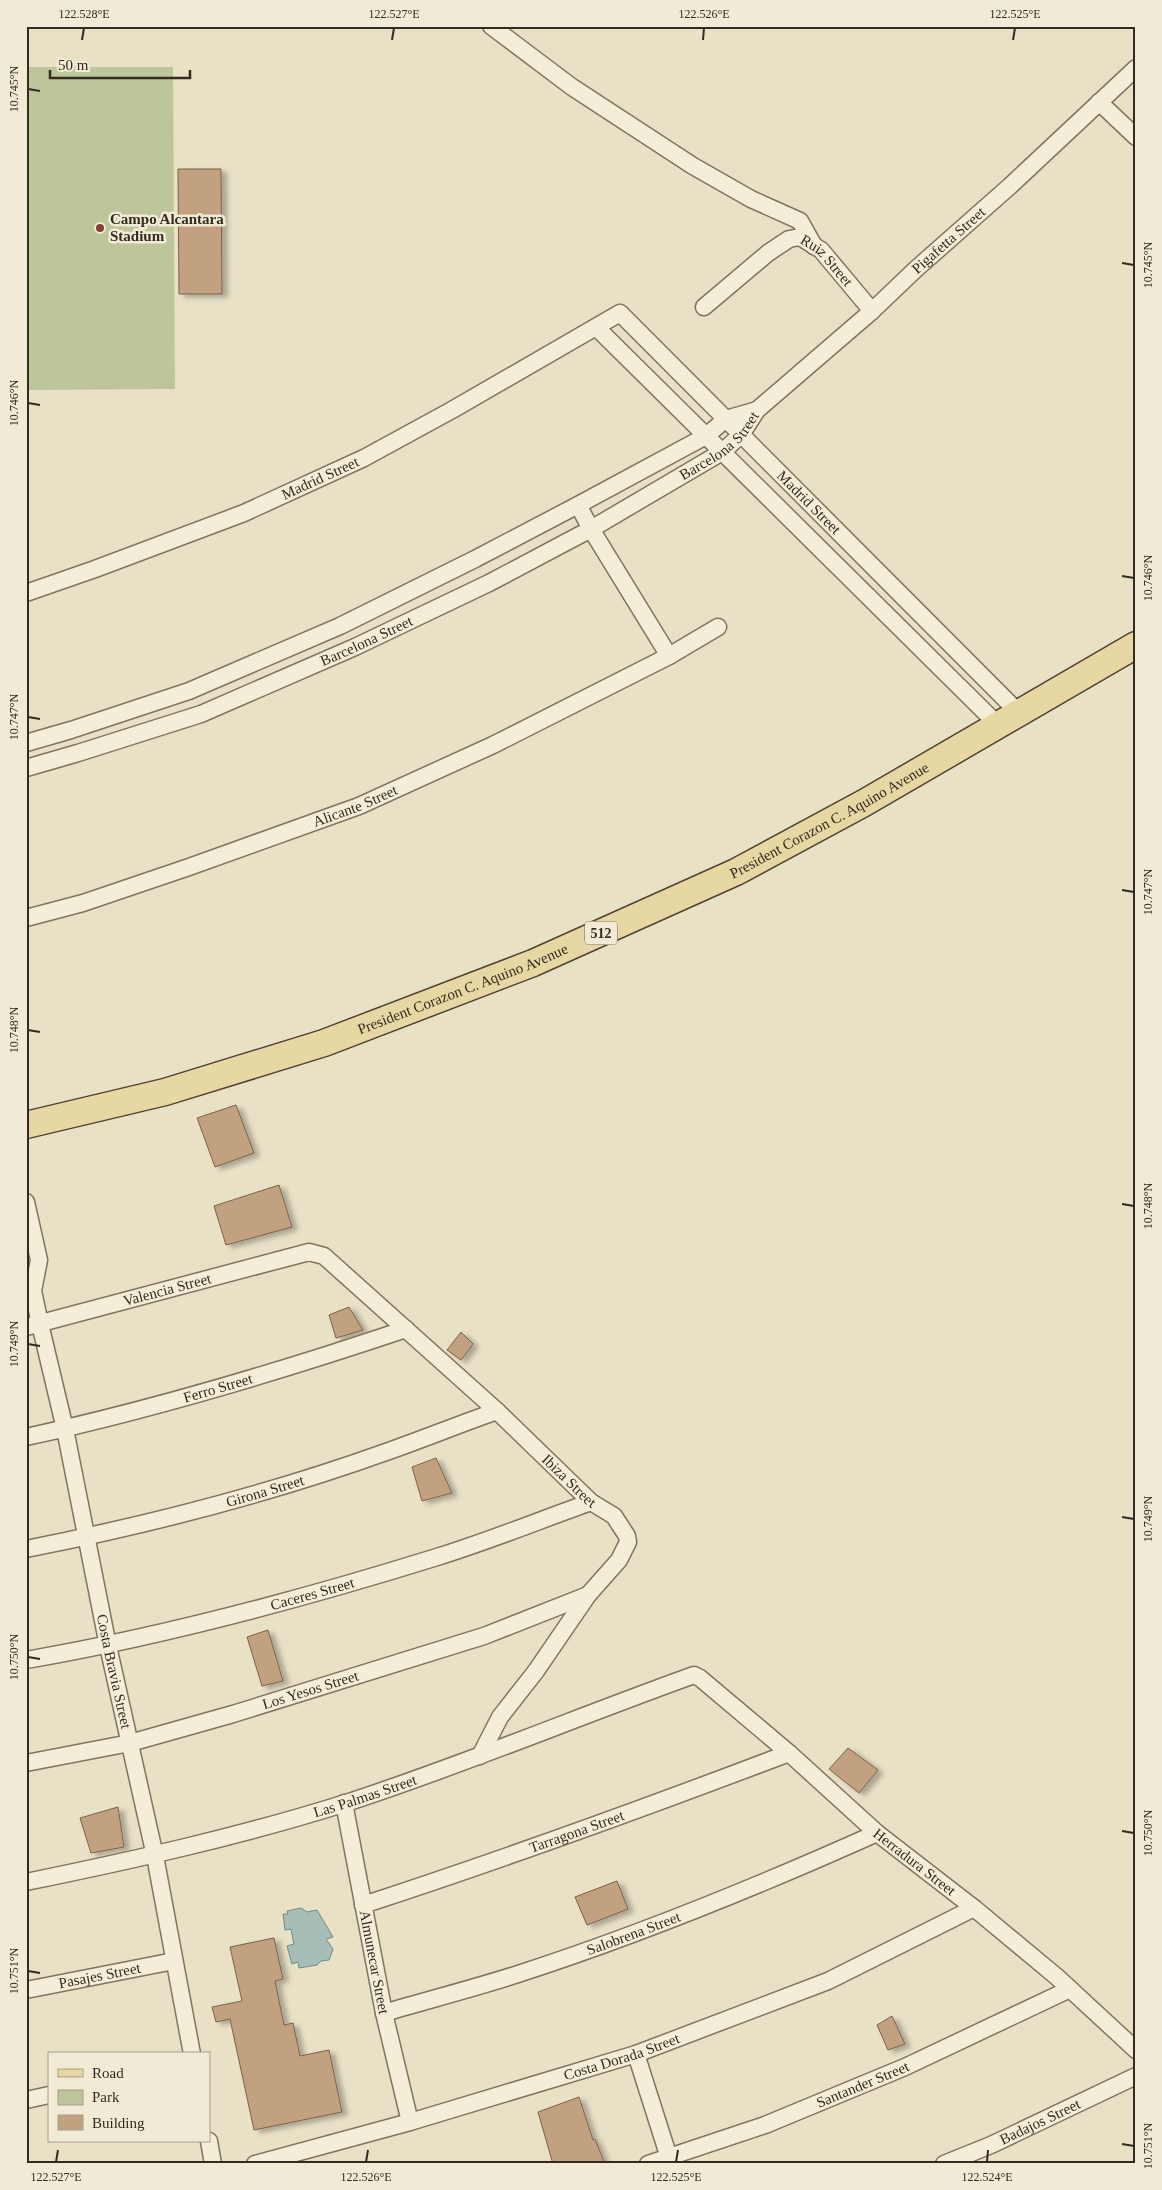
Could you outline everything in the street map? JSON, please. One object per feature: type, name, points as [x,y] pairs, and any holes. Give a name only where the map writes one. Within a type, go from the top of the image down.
[{"type":"main road","name":"President Corazon C. Aquino Avenue","points":[[26,1126],[165,1092],[324,1043],[533,963],[736,872],[864,803],[1136,645]]},
{"type":"street","points":[[491,26],[572,87],[693,166],[751,199],[800,221],[814,246]]},
{"type":"street","name":"Pigafetta Street","points":[[757,410],[872,311],[1136,68]]},
{"type":"street","points":[[1099,102],[1136,137]]},
{"type":"street","name":"Ruiz Street","points":[[704,307],[768,253],[789,238],[800,236],[821,250],[872,311]]},
{"type":"street","name":"Madrid Street","points":[[26,592],[95,569],[244,513],[364,458],[597,328],[620,313],[726,419],[1008,718]]},
{"type":"street","name":"Madrid Street","points":[[597,328],[722,452],[1008,718]]},
{"type":"street","name":"Barcelona Street","points":[[26,743],[189,691],[340,626],[578,505],[706,436],[726,419],[757,410]]},
{"type":"street","name":"Barcelona Street","points":[[26,768],[78,754],[201,714],[373,639],[489,583],[591,529],[722,452],[741,435],[757,410]]},
{"type":"street","points":[[578,505],[669,656]]},
{"type":"street","name":"Alicante Street","points":[[26,918],[83,903],[190,867],[359,806],[493,746],[669,656],[718,627]]},
{"type":"street","name":"Costa Bravia Street","points":[[26,1202],[39,1260],[30,1286],[33,1326],[65,1429],[88,1537],[108,1646],[155,1856],[192,2052]]},
{"type":"street","name":"Valencia Street","points":[[33,1326],[309,1252]]},
{"type":"street","name":"Ibiza Street","points":[[309,1252],[324,1256],[497,1411],[591,1502],[614,1516],[624,1529],[628,1542],[619,1560],[588,1594],[536,1671],[500,1717],[480,1756]]},
{"type":"street","name":"Ferro Street","points":[[26,1437],[179,1400],[320,1358],[406,1329]]},
{"type":"street","name":"Girona Street","points":[[26,1549],[88,1537],[244,1497],[385,1452],[497,1411]]},
{"type":"street","name":"Caceres Street","points":[[26,1660],[108,1646],[276,1604],[439,1556],[591,1502]]},
{"type":"street","name":"Los Yesos Street","points":[[26,1763],[130,1743],[353,1678],[484,1636],[588,1594]]},
{"type":"street","name":"Las Palmas Street","points":[[26,1882],[155,1856],[344,1803],[480,1756],[694,1675]]},
{"type":"street","name":"Herradura Street","points":[[694,1675],[789,1753],[877,1833],[974,1908],[1070,1989],[1136,2050]]},
{"type":"street","name":"Tarragona Street","points":[[363,1905],[511,1857],[789,1753]]},
{"type":"street","name":"Almunecar Street","points":[[344,1803],[384,2013],[410,2122]]},
{"type":"street","name":"Salobrena Street","points":[[384,2013],[516,1975],[656,1924],[877,1833]]},
{"type":"street","name":"Costa Dorada Street","points":[[256,2164],[410,2122],[636,2054],[828,1980],[974,1908]]},
{"type":"street","name":"Pasajes Street","points":[[26,1990],[174,1961]]},
{"type":"street","name":"Santander Street","points":[[648,2164],[670,2160],[765,2125],[905,2067],[1070,1989]]},
{"type":"street","points":[[636,2054],[670,2160]]},
{"type":"street","name":"Badajos Street","points":[[944,2164],[991,2145],[1136,2076]]},
{"type":"street","points":[[26,2100],[48,2095]]},
{"type":"street","points":[[209,2142],[213,2164]]},
{"type":"green space","name":"Campo Alcantara Stadium","points":[[26,67],[173,67],[175,389],[26,390]]},
{"type":"water","points":[[301,1908],[307,1912],[317,1910],[333,1937],[326,1939],[333,1949],[329,1960],[321,1961],[317,1965],[299,1968],[298,1962],[292,1964],[287,1946],[294,1944],[291,1929],[285,1930],[283,1914],[288,1914],[287,1911]]},
{"type":"building","points":[[178,169],[221,169],[222,294],[179,294]]},
{"type":"building","points":[[236,1105],[254,1153],[215,1167],[197,1118]]},
{"type":"building","points":[[279,1185],[292,1227],[226,1245],[214,1206]]},
{"type":"building","points":[[349,1307],[363,1330],[336,1338],[329,1315]]},
{"type":"building","points":[[461,1332],[473,1344],[461,1360],[447,1350]]},
{"type":"building","points":[[436,1458],[452,1493],[422,1501],[412,1467]]},
{"type":"building","points":[[268,1630],[283,1681],[262,1686],[247,1637]]},
{"type":"building","points":[[848,1748],[878,1770],[859,1793],[829,1769]]},
{"type":"building","points":[[118,1807],[124,1847],[91,1853],[80,1818]]},
{"type":"building","points":[[617,1881],[628,1909],[587,1925],[575,1897]]},
{"type":"building","points":[[274,1938],[283,1979],[275,1981],[284,2025],[293,2023],[300,2056],[329,2050],[342,2112],[254,2130],[230,2019],[216,2022],[212,2007],[242,2001],[230,1947]]},
{"type":"building","points":[[892,2016],[905,2044],[888,2050],[877,2025]]},
{"type":"building","points":[[579,2097],[593,2140],[595,2139],[605,2164],[553,2164],[538,2112]]},
{"type":"place","name":"Campo Alcantara Stadium","points":[[100,228]]}]
